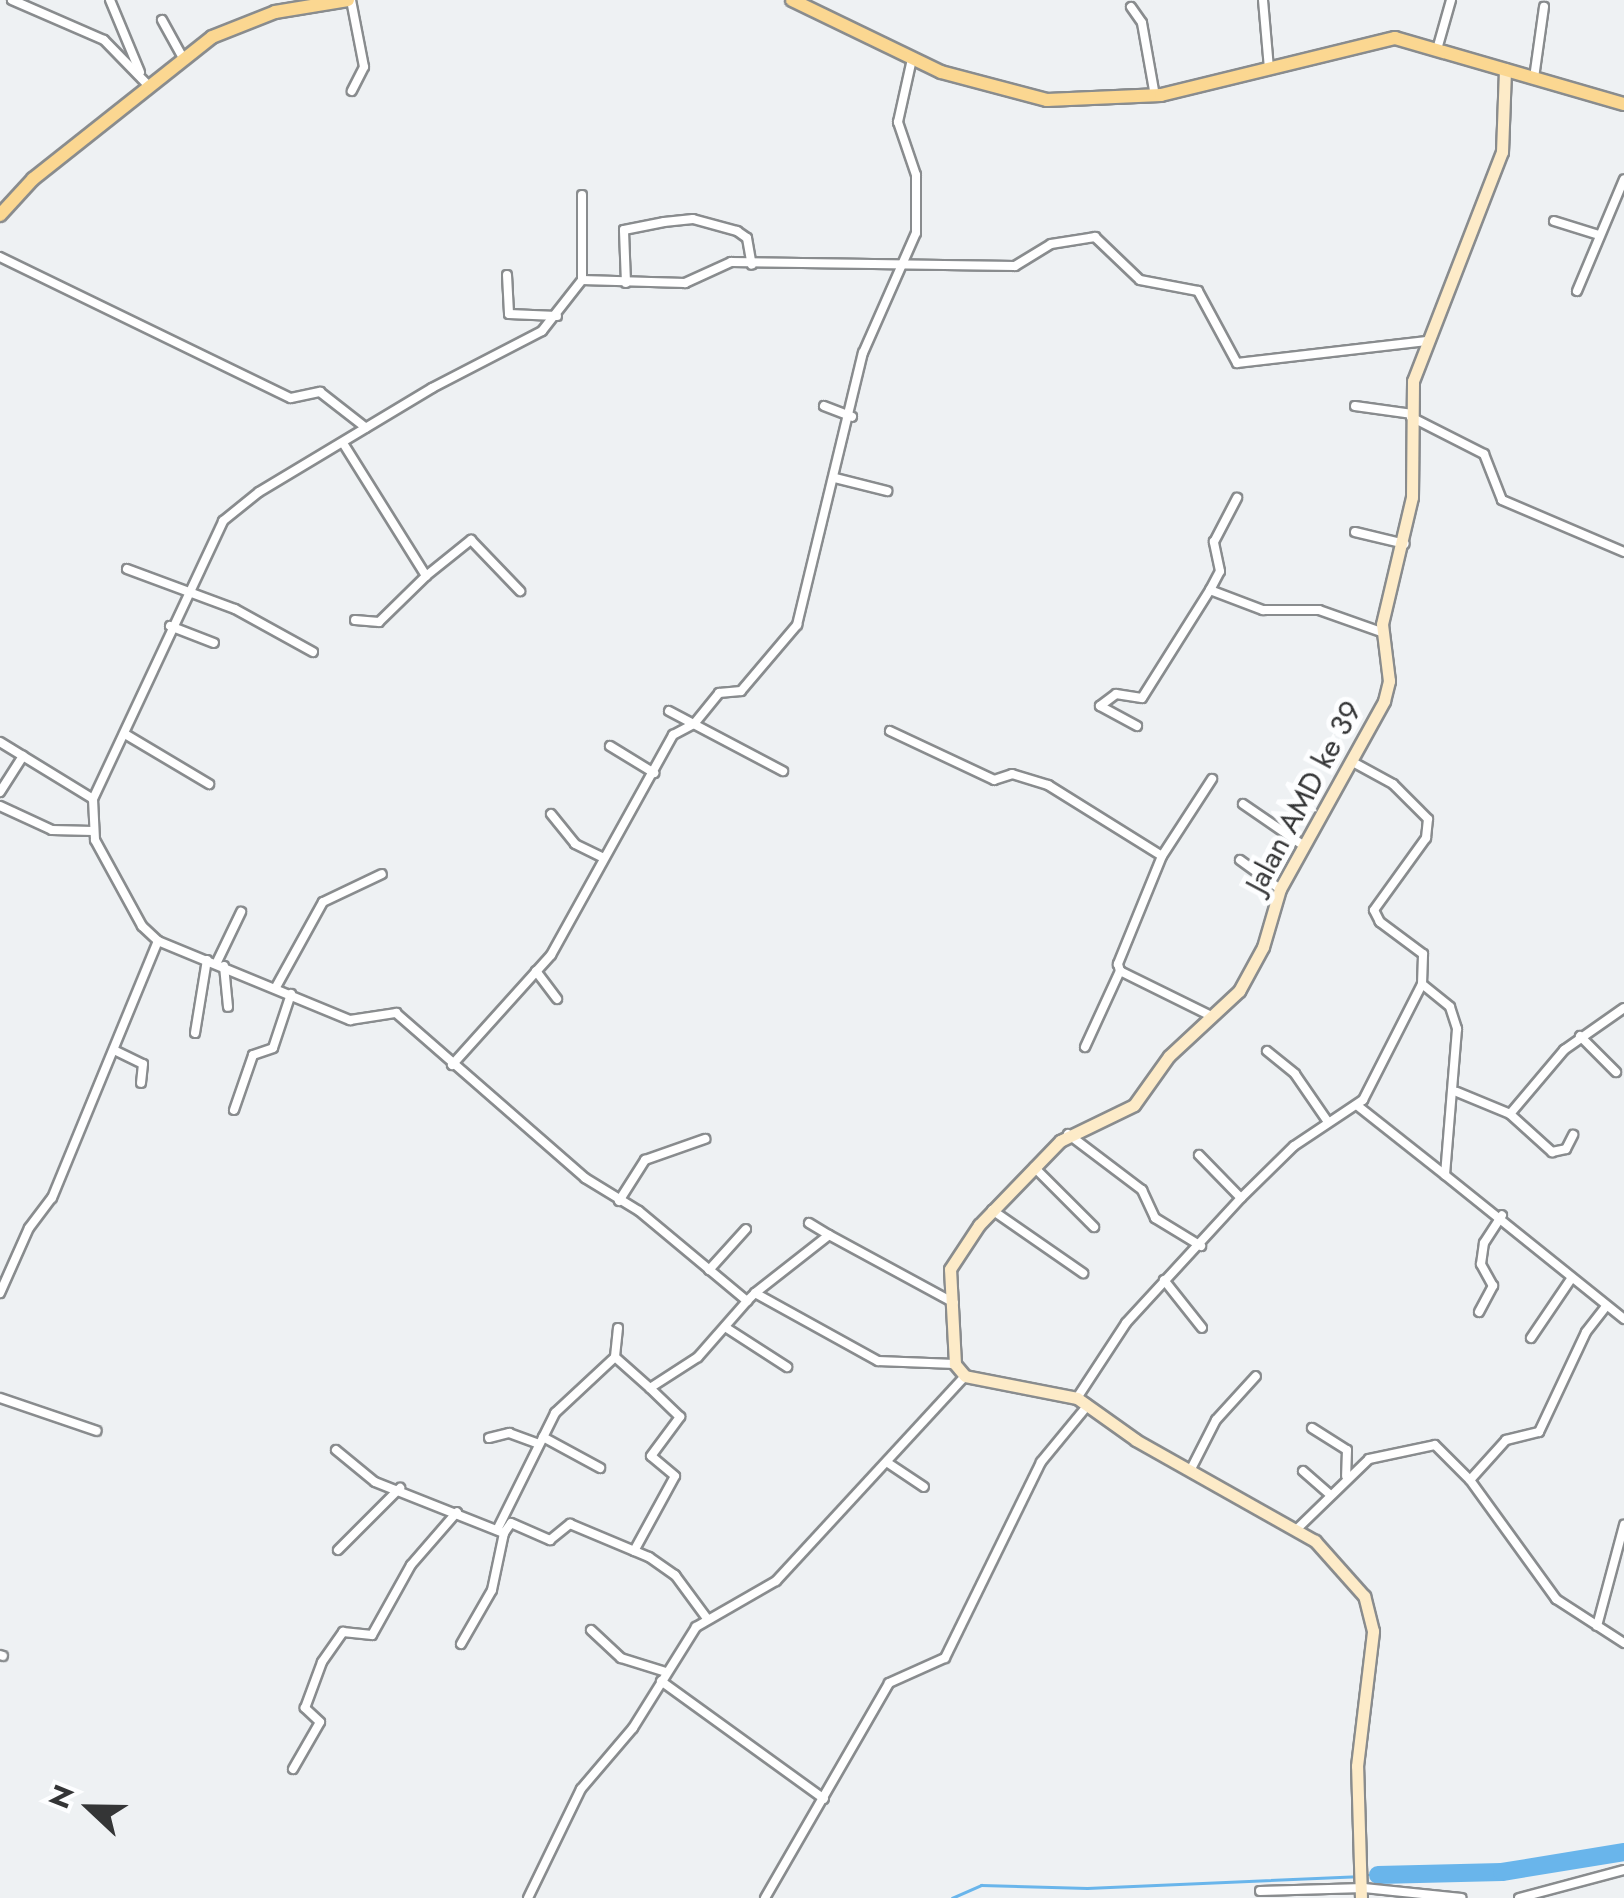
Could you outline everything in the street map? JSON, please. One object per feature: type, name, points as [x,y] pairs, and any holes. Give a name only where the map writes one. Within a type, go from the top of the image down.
[{"type":"main road","points":[[0,215],[33,179],[144,78],[251,19],[350,0]]},
{"type":"main road","points":[[792,0],[912,59],[970,82],[1047,100],[1155,96],[1368,40],[1438,46],[1624,104]]},
{"type":"street","points":[[12,0],[104,40],[144,78]]},
{"type":"street","points":[[110,0],[144,78]]},
{"type":"street","points":[[350,0],[364,66],[352,91]]},
{"type":"street","points":[[820,14],[826,0]]},
{"type":"street","points":[[1263,0],[1269,68]]},
{"type":"street","points":[[1438,46],[1451,0]]},
{"type":"street","points":[[1534,78],[1544,6]]},
{"type":"street","points":[[1132,7],[1142,22],[1155,96]]},
{"type":"street","points":[[162,20],[183,58]]},
{"type":"street","points":[[452,1065],[554,950],[602,857],[676,732],[694,724],[719,693],[741,691],[794,631],[852,417],[865,346],[906,261],[918,220],[916,175],[898,122],[912,59]]},
{"type":"street","name":"Jalan AMD ke 39","points":[[955,1364],[951,1263],[992,1210],[1068,1134],[1134,1105],[1170,1056],[1252,972],[1280,888],[1387,692],[1384,633],[1405,544],[1413,381],[1502,152],[1505,70]]},
{"type":"street","points":[[1577,291],[1624,179]]},
{"type":"street","points":[[582,195],[582,280],[556,316],[258,492],[224,522],[186,591],[125,734],[92,799],[92,831],[142,926],[158,941],[350,1020],[392,1011],[619,1201],[747,1300]]},
{"type":"street","points":[[626,284],[624,230],[664,222],[693,219],[737,231],[746,238],[752,265]]},
{"type":"street","points":[[1554,220],[1599,235]]},
{"type":"street","points":[[582,280],[684,283],[727,262],[752,265],[906,261],[1015,266],[1051,244],[1095,237],[1140,280],[1198,292],[1237,363],[1427,341]]},
{"type":"street","points":[[0,257],[291,398],[320,392],[366,428]]},
{"type":"street","points":[[508,275],[509,314],[556,316]]},
{"type":"street","points":[[824,406],[852,417]]},
{"type":"street","points":[[1355,406],[1412,416],[1484,454],[1502,500],[1624,552]]},
{"type":"street","points":[[343,442],[426,576]]},
{"type":"street","points":[[835,478],[887,491]]},
{"type":"street","points":[[1136,726],[1100,706],[1116,694],[1142,698],[1220,571],[1214,542],[1237,498]]},
{"type":"street","points":[[1354,532],[1405,544]]},
{"type":"street","points":[[355,620],[379,622],[426,576],[473,540],[520,591]]},
{"type":"street","points":[[127,569],[186,591],[314,652]]},
{"type":"street","points":[[1210,590],[1263,610],[1319,610],[1384,633]]},
{"type":"street","points":[[170,626],[214,643]]},
{"type":"street","points":[[669,711],[783,771]]},
{"type":"street","points":[[890,730],[994,780],[1015,775],[1048,784],[1162,856]]},
{"type":"street","points":[[125,734],[209,784]]},
{"type":"street","points":[[0,742],[92,799]]},
{"type":"street","points":[[610,746],[654,772]]},
{"type":"street","points":[[0,792],[23,756]]},
{"type":"street","points":[[766,1898],[889,1683],[945,1658],[1041,1462],[1083,1402],[1108,1348],[1164,1280],[1241,1198],[1328,1122],[1358,1106],[1422,984],[1423,954],[1380,922],[1374,910],[1426,838],[1428,820],[1393,784],[1351,761]]},
{"type":"street","points":[[1086,1048],[1120,971],[1118,955],[1162,856],[1212,779]]},
{"type":"street","points":[[1243,804],[1304,846]]},
{"type":"street","points":[[0,806],[52,830],[92,831]]},
{"type":"street","points":[[550,814],[575,844],[602,857]]},
{"type":"street","points":[[1240,860],[1280,888]]},
{"type":"street","points":[[276,987],[323,902],[382,874]]},
{"type":"street","points":[[195,1034],[216,963],[241,912]]},
{"type":"street","points":[[0,1293],[29,1228],[52,1198],[158,941]]},
{"type":"street","points":[[216,963],[228,1008]]},
{"type":"street","points":[[1120,971],[1211,1016]]},
{"type":"street","points":[[536,972],[557,999]]},
{"type":"street","points":[[1422,984],[1455,1014],[1457,1092],[1445,1175]]},
{"type":"street","points":[[234,1110],[254,1055],[273,1048],[291,994]]},
{"type":"street","points":[[1510,1114],[1580,1036],[1624,1008]]},
{"type":"street","points":[[1580,1036],[1616,1072]]},
{"type":"street","points":[[114,1050],[143,1064],[141,1082]]},
{"type":"street","points":[[1267,1050],[1294,1074],[1328,1122]]},
{"type":"street","points":[[1457,1092],[1510,1114],[1552,1152],[1566,1148],[1573,1135]]},
{"type":"street","points":[[1358,1106],[1502,1214],[1570,1279],[1624,1319]]},
{"type":"street","points":[[1068,1134],[1142,1190],[1154,1218],[1200,1246]]},
{"type":"street","points":[[619,1201],[646,1160],[705,1139]]},
{"type":"street","points":[[1199,1155],[1241,1198]]},
{"type":"street","points":[[1034,1167],[1094,1227]]},
{"type":"street","points":[[992,1210],[1083,1273]]},
{"type":"street","points":[[1479,1312],[1493,1286],[1481,1264],[1484,1242],[1502,1214]]},
{"type":"street","points":[[809,1224],[954,1304]]},
{"type":"street","points":[[709,1270],[746,1229]]},
{"type":"street","points":[[650,1388],[690,1363],[747,1300],[829,1235]]},
{"type":"street","points":[[1531,1338],[1570,1279]]},
{"type":"street","points":[[1164,1280],[1202,1328]]},
{"type":"street","points":[[755,1294],[868,1358],[955,1364],[965,1376],[1083,1402],[1191,1470],[1297,1529],[1338,1562],[1370,1613],[1373,1642],[1357,1766],[1363,1893]]},
{"type":"street","points":[[1470,1480],[1506,1440],[1539,1432],[1586,1332],[1610,1309],[1624,1304]]},
{"type":"street","points":[[725,1327],[787,1367]]},
{"type":"street","points":[[461,1644],[492,1590],[500,1532],[541,1441],[564,1400],[615,1357],[618,1328]]},
{"type":"street","points":[[615,1357],[680,1417],[651,1456],[675,1476],[634,1550]]},
{"type":"street","points":[[528,1898],[581,1789],[632,1728],[706,1617],[776,1580],[965,1376]]},
{"type":"street","points":[[1191,1470],[1216,1420],[1256,1376]]},
{"type":"street","points":[[0,1398],[97,1431]]},
{"type":"street","points":[[1312,1428],[1347,1450],[1346,1476]]},
{"type":"street","points":[[489,1438],[509,1433],[541,1441],[600,1468]]},
{"type":"street","points":[[1297,1529],[1328,1493],[1369,1460],[1430,1444],[1470,1480],[1556,1599],[1624,1643]]},
{"type":"street","points":[[336,1450],[368,1478],[500,1532]]},
{"type":"street","points":[[888,1462],[924,1486]]},
{"type":"street","points":[[1303,1471],[1328,1493]]},
{"type":"street","points":[[338,1550],[400,1488]]},
{"type":"street","points":[[293,1769],[320,1722],[305,1708],[322,1662],[343,1632],[362,1639],[372,1635],[411,1565],[456,1512]]},
{"type":"street","points":[[500,1532],[510,1524],[550,1540],[570,1524],[634,1550],[675,1576],[706,1617]]},
{"type":"street","points":[[1597,1626],[1624,1525]]},
{"type":"street","points":[[591,1630],[621,1658],[664,1677],[824,1799]]},
{"type":"street","points":[[1519,1898],[1624,1870]]},
{"type":"street","points":[[1260,1891],[1461,1898]]},
{"type":"waterway","points":[[1378,1875],[1502,1872],[1624,1852]]},
{"type":"waterway","points":[[1365,1875],[1378,1875]]},
{"type":"waterway","points":[[952,1898],[981,1885],[1087,1888],[1357,1876]]}]
